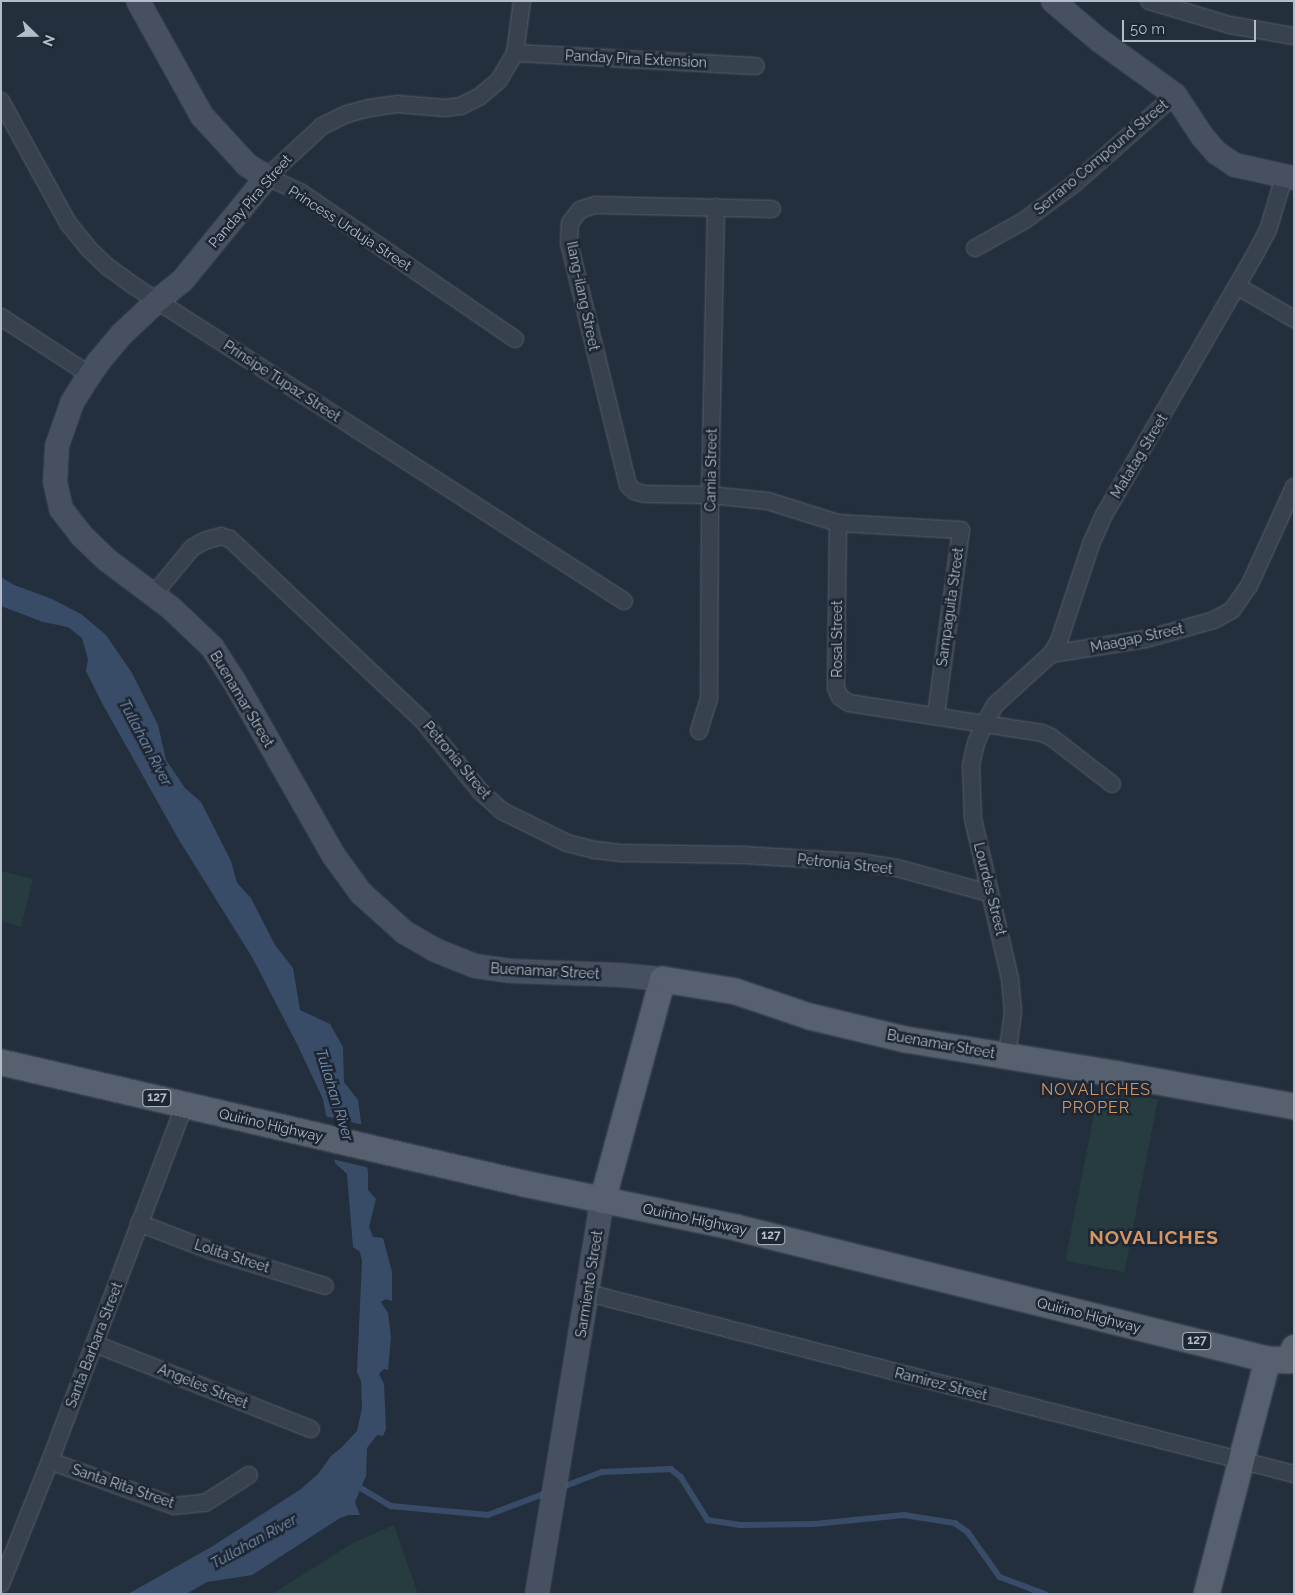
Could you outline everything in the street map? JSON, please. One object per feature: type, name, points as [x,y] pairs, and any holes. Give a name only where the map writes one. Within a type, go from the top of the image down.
[{"type":"main road","name":"Buenamar Street","points":[[662,979],[735,991],[848,1027],[905,1039],[1294,1106]]},
{"type":"main road","name":"Sarmiento Street","points":[[602,1200],[662,979]]},
{"type":"main road","name":"Quirino Highway","points":[[1,1062],[602,1200],[735,1227],[1286,1357],[1241,1460],[1206,1594]]},
{"type":"street","name":"Princess Urduja Street","points":[[138,1],[202,116],[247,166],[302,193],[515,339]]},
{"type":"street","name":"Panday Pira Street","points":[[157,301],[183,280],[267,177],[322,126],[347,114],[369,108],[397,104],[446,108],[461,106],[478,97],[499,80],[515,52],[522,1]]},
{"type":"street","points":[[1053,1],[1099,40],[1175,95],[1202,136],[1217,153],[1236,165],[1289,177]]},
{"type":"street","points":[[1154,2],[1230,24],[1294,36]]},
{"type":"street","name":"Panday Pira Extension","points":[[515,52],[756,66]]},
{"type":"street","name":"Serrano Compound Street","points":[[974,248],[1025,220],[1067,189],[1175,95]]},
{"type":"street","name":"Prinsipe Tupaz Street","points":[[1,101],[76,234],[108,267],[157,301],[624,602]]},
{"type":"street","name":"Matatag Street","points":[[984,724],[995,705],[1051,654],[1059,641],[1091,544],[1104,515],[1268,230],[1289,177]]},
{"type":"street","name":"Ilang-ilang Street","points":[[710,495],[644,494],[634,491],[628,485],[569,243],[570,224],[580,210],[595,205],[772,209]]},
{"type":"street","name":"Camia Street","points":[[699,730],[709,699],[710,495],[716,207]]},
{"type":"street","points":[[1237,286],[1294,319]]},
{"type":"street","name":"Buenamar Street","points":[[157,301],[121,335],[99,361],[72,403],[57,446],[55,482],[62,509],[82,535],[107,560],[154,594],[192,626],[212,648],[233,679],[334,856],[361,893],[404,932],[435,950],[475,966],[510,971],[620,975],[662,979]]},
{"type":"street","points":[[1,317],[90,375]]},
{"type":"street","name":"Maagap Street","points":[[1051,654],[1146,639],[1214,620],[1232,610],[1249,586],[1294,487]]},
{"type":"street","points":[[710,495],[784,504],[838,523]]},
{"type":"street","name":"Rosal Street","points":[[838,523],[836,688],[840,697],[848,702],[1034,731],[1051,737],[1112,784]]},
{"type":"street","name":"Sampaguita Street","points":[[838,523],[960,530],[936,716]]},
{"type":"street","name":"Petronia Street","points":[[154,594],[192,548],[204,540],[221,536],[230,539],[423,721],[480,791],[502,811],[567,843],[596,850],[622,853],[742,855],[859,862],[897,868],[989,893]]},
{"type":"street","name":"Lourdes Street","points":[[984,724],[971,764],[973,819],[1010,978],[1013,1012],[1006,1056]]},
{"type":"street","name":"Santa Barbara Street","points":[[1,1584],[95,1344],[185,1104]]},
{"type":"street","name":"Sarmiento Street","points":[[537,1594],[602,1200]]},
{"type":"street","name":"Lolita Street","points":[[140,1224],[212,1251],[325,1286]]},
{"type":"street","name":"Ramirez Street","points":[[588,1293],[1294,1474]]},
{"type":"street","name":"Angeles Street","points":[[95,1344],[311,1429]]},
{"type":"street","name":"Santa Rita Street","points":[[50,1461],[174,1506],[205,1503],[249,1475]]},
{"type":"green space","points":[[1,871],[33,879],[21,927],[1,921]]},
{"type":"green space","points":[[1099,1088],[1158,1099],[1124,1272],[1065,1261]]},
{"type":"green space","points":[[394,1525],[418,1594],[272,1594],[353,1543]]},
{"type":"water","name":"Tullahan River","points":[[1,577],[14,585],[52,599],[81,614],[106,635],[132,673],[158,725],[166,760],[185,788],[201,802],[231,861],[237,883],[251,898],[275,945],[293,968],[300,1010],[330,1024],[343,1047],[344,1082],[358,1100],[368,1173],[368,1190],[376,1199],[369,1227],[373,1237],[383,1238],[392,1272],[392,1301],[386,1299],[381,1302],[388,1313],[391,1337],[388,1370],[384,1369],[379,1374],[384,1384],[386,1429],[383,1436],[377,1435],[367,1448],[366,1476],[355,1502],[360,1515],[349,1515],[340,1518],[252,1575],[207,1582],[186,1594],[128,1594],[213,1546],[301,1489],[318,1474],[331,1456],[357,1431],[362,1408],[361,1381],[357,1372],[362,1261],[360,1252],[353,1247],[347,1174],[335,1163],[323,1099],[297,1044],[252,957],[179,840],[102,703],[86,671],[88,659],[82,638],[68,627],[43,622],[1,606]]},
{"type":"pier","points":[[324,1116],[364,1125],[370,1168],[332,1159]]},
{"type":"waterway","points":[[560,1488],[602,1472],[671,1469],[681,1477],[708,1520],[740,1525],[815,1524],[904,1515],[955,1523],[968,1532],[1000,1577],[1045,1594]]},
{"type":"waterway","points":[[356,1485],[391,1506],[488,1515],[549,1492]]},
{"type":"district","name":"NOVALICHES PROPER","points":[[1096,1099]]},
{"type":"district","name":"NOVALICHES","points":[[1154,1238]]}]
